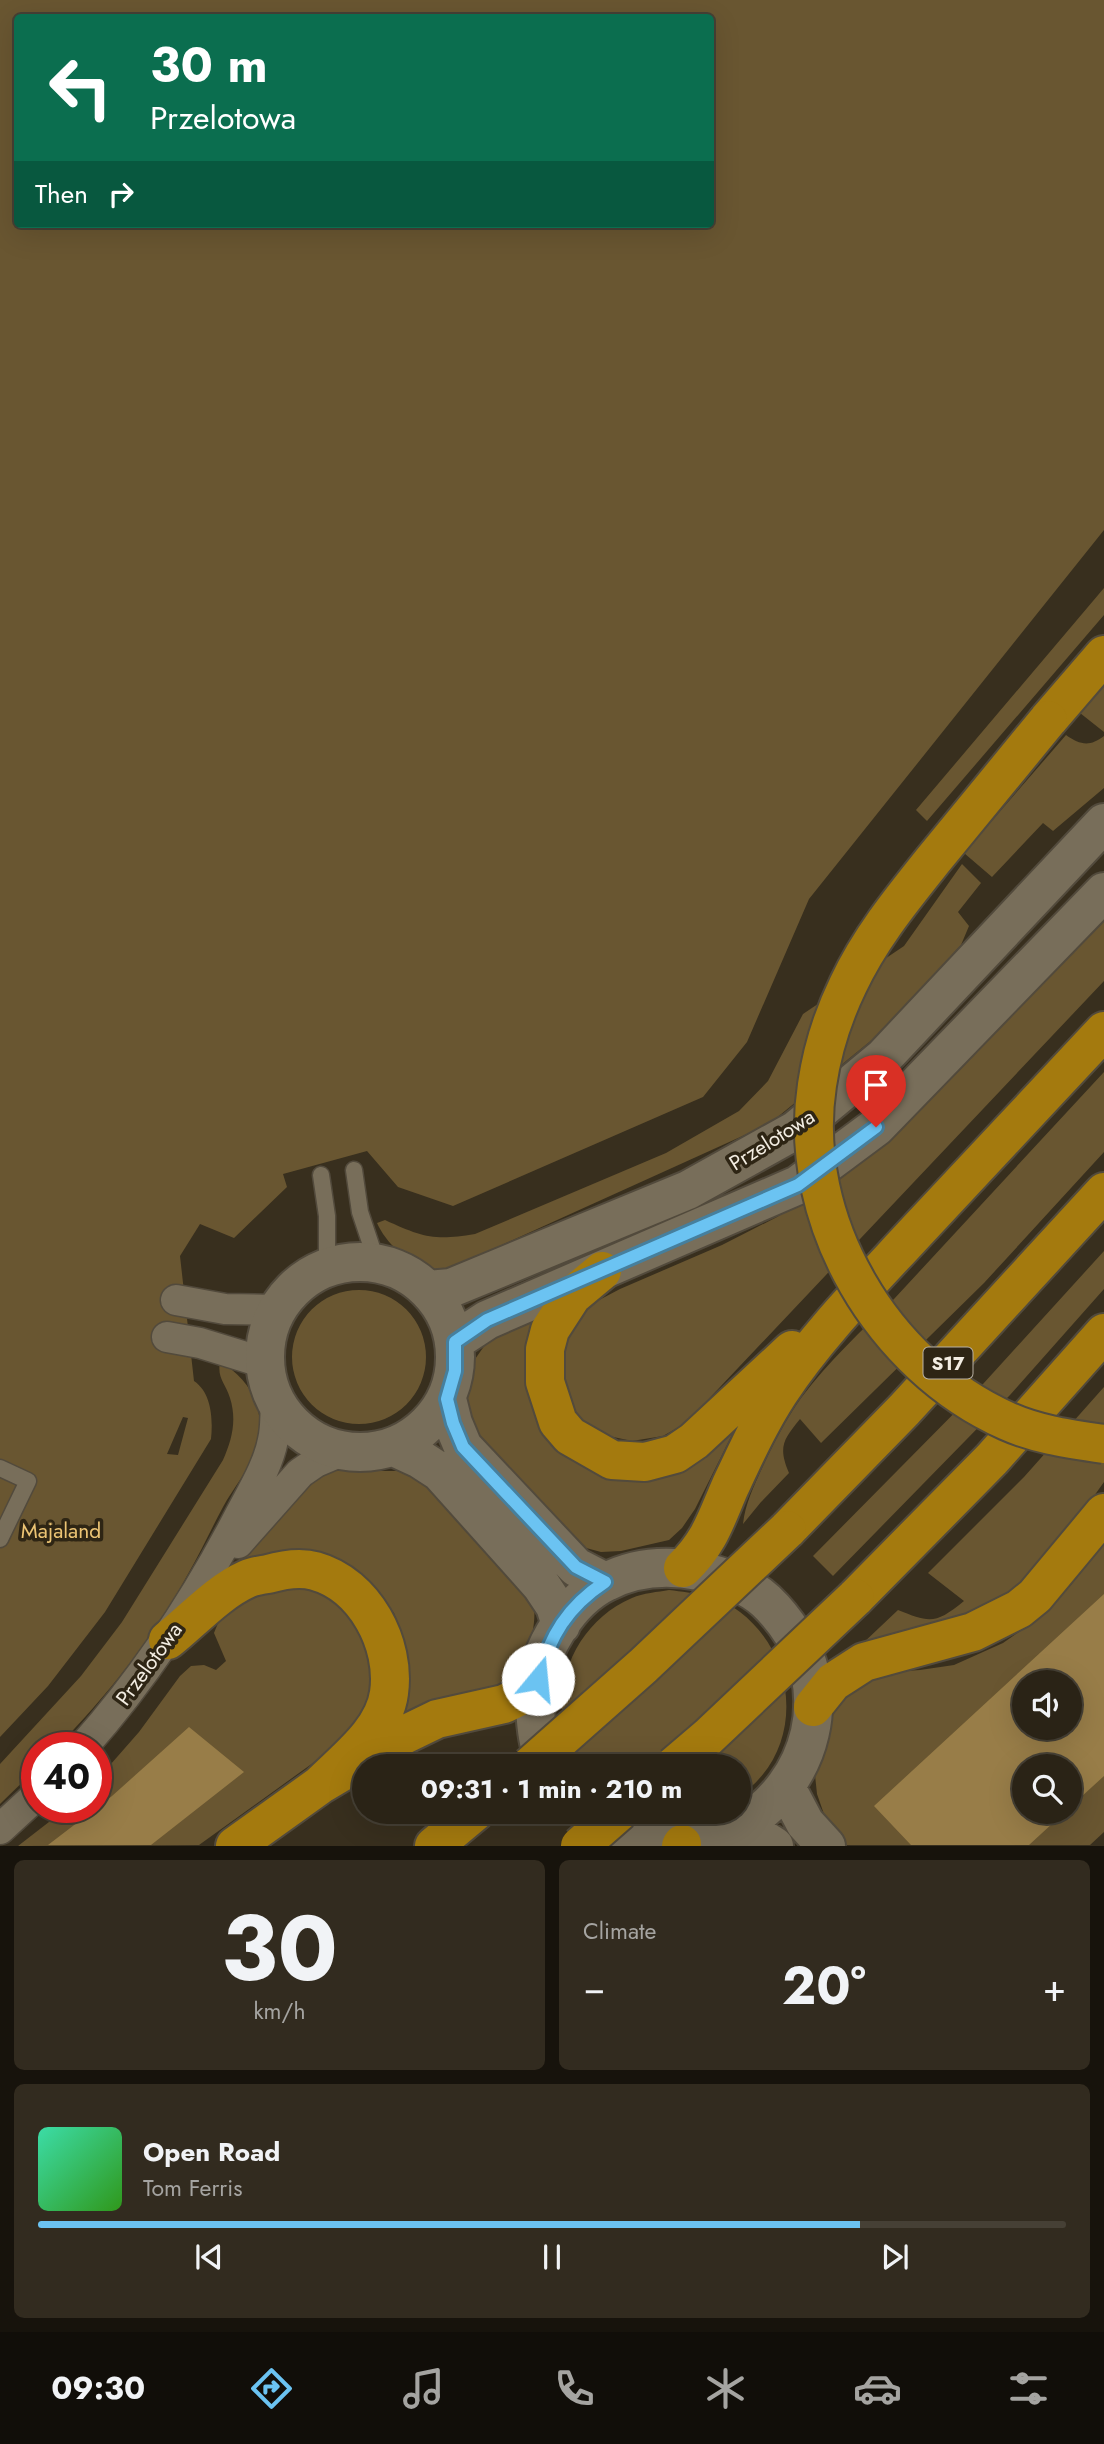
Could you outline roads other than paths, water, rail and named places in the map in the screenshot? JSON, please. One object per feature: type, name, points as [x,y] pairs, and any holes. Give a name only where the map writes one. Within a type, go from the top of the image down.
[{"type":"highway","points":[[1104,655],[881,925],[849,983],[824,1051],[816,1087],[815,1135],[817,1168],[827,1214],[841,1248],[858,1284],[881,1321],[924,1368],[967,1400],[1007,1422],[1052,1437],[1104,1444]]},
{"type":"highway","points":[[683,1568],[699,1553],[714,1528],[755,1435],[779,1393],[855,1297],[1104,1031]]},
{"type":"highway","name":"S17","points":[[544,1754],[643,1666],[787,1530],[904,1410],[1104,1192]]},
{"type":"highway","points":[[602,1270],[572,1296],[550,1330],[545,1349],[545,1382],[558,1422],[570,1436],[604,1456],[628,1462],[658,1460],[675,1454],[694,1441],[775,1364],[855,1297]]},
{"type":"highway","points":[[688,1754],[855,1598],[992,1459],[1104,1333]]},
{"type":"highway","points":[[813,1707],[833,1682],[864,1662],[973,1632],[1019,1609],[1035,1596],[1104,1513]]},
{"type":"highway","points":[[168,1640],[231,1588],[250,1577],[285,1570],[315,1571],[347,1587],[363,1602],[380,1631],[390,1658],[389,1694],[379,1722],[362,1744],[320,1785]]},
{"type":"highway","points":[[235,1846],[320,1785],[382,1747],[437,1720],[504,1704],[535,1689]]},
{"type":"highway","points":[[434,1846],[460,1824]]},
{"type":"highway","points":[[580,1846],[605,1824]]},
{"type":"street","name":"Przelotowa","points":[[428,1290],[451,1288],[688,1190],[796,1130],[884,1057],[1104,823]]},
{"type":"street","points":[[455,1342],[487,1320],[798,1185],[876,1127],[1104,892]]},
{"type":"street","name":"Przelotowa","points":[[352,1262],[377,1263],[405,1272],[428,1290],[445,1314],[455,1342],[455,1371],[447,1399],[425,1428],[394,1447],[368,1453],[342,1451],[315,1442],[293,1425],[276,1402],[268,1383],[265,1363],[267,1335],[277,1310],[290,1292],[327,1267],[352,1262]]},
{"type":"street","points":[[176,1300],[225,1309],[277,1310]]},
{"type":"street","points":[[167,1337],[200,1343],[265,1363]]},
{"type":"street","name":"Przelotowa","points":[[447,1399],[463,1447],[576,1567],[605,1582]]},
{"type":"street","name":"Przelotowa","points":[[96,1732],[168,1640],[209,1574],[268,1460],[274,1438],[276,1402]]},
{"type":"street","points":[[394,1447],[440,1472],[541,1585],[555,1606],[561,1625]]},
{"type":"street","name":"Przelotowa","points":[[209,1574],[300,1473],[316,1462],[342,1451]]},
{"type":"street","points":[[544,1754],[539,1743],[535,1689],[547,1649],[573,1608],[588,1593],[605,1582],[628,1573],[683,1568],[727,1576],[765,1600],[793,1634],[810,1671],[813,1707],[804,1753],[786,1787],[766,1809],[742,1826],[709,1839],[681,1845],[629,1838],[604,1824]]},
{"type":"street","points":[[786,1787],[805,1823],[826,1846]]},
{"type":"street","points":[[0,1829],[21,1810]]},
{"type":"street","points":[[742,1826],[774,1846]]},
{"type":"lane","points":[[354,1170],[360,1212],[377,1263]]},
{"type":"lane","points":[[321,1175],[327,1216],[327,1267]]},
{"type":"lane","points":[[0,1468],[28,1481],[0,1539]]},
{"type":"park label","name":"Majaland","points":[[61,1531]]}]
